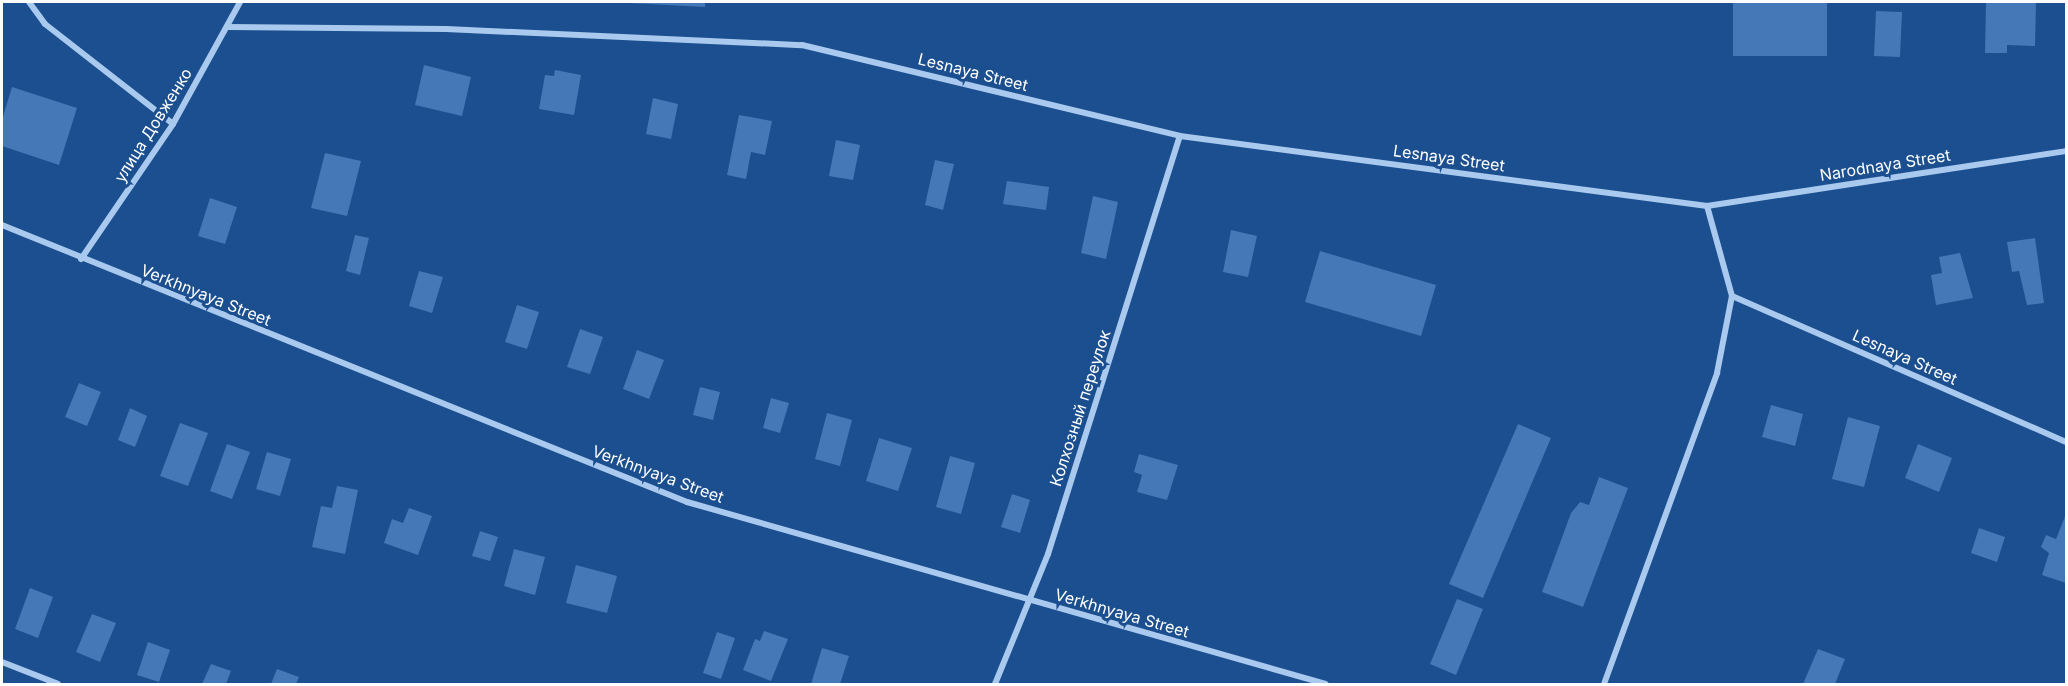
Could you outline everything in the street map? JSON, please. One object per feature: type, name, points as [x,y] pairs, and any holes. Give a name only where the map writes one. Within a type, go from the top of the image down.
[{"type":"street","points":[[29,2],[45,24],[173,124]]},
{"type":"street","name":"улица Довженко","points":[[81,260],[173,124],[240,2]]},
{"type":"street","name":"Lesnaya Street","points":[[227,27],[446,29],[802,45],[1180,136],[1707,206]]},
{"type":"street","name":"Колхозный переулок","points":[[995,684],[1029,601],[1180,136]]},
{"type":"street","name":"Narodnaya Street","points":[[1707,206],[2067,151]]},
{"type":"street","points":[[1604,684],[1717,373],[1732,296],[1707,206]]},
{"type":"street","name":"Verkhnyaya Street","points":[[2,225],[81,260],[687,502],[1326,684]]},
{"type":"street","name":"Lesnaya Street","points":[[1732,296],[2067,442]]},
{"type":"street","points":[[2,662],[57,684]]},
{"type":"building","points":[[611,2],[705,2],[705,7]]},
{"type":"building","points":[[1733,2],[1827,2],[1827,56],[1733,56]]},
{"type":"building","points":[[1986,2],[2036,2],[2035,46],[2007,45],[2007,53],[1985,53]]},
{"type":"building","points":[[1876,11],[1902,12],[1900,57],[1874,56]]},
{"type":"building","points":[[424,65],[471,77],[462,116],[415,105]]},
{"type":"building","points":[[555,70],[581,75],[574,115],[539,109],[545,75],[554,76]]},
{"type":"building","points":[[12,87],[77,108],[59,165],[2,146],[2,120]]},
{"type":"building","points":[[653,98],[678,104],[671,139],[646,134]]},
{"type":"building","points":[[739,115],[772,121],[765,155],[751,152],[746,179],[727,175]]},
{"type":"building","points":[[836,140],[860,145],[853,180],[829,176]]},
{"type":"building","points":[[325,153],[361,161],[347,216],[311,208]]},
{"type":"building","points":[[935,160],[954,164],[943,210],[925,205]]},
{"type":"building","points":[[1007,181],[1049,187],[1046,210],[1003,204]]},
{"type":"building","points":[[1093,196],[1118,202],[1106,259],[1081,253]]},
{"type":"building","points":[[210,198],[237,207],[225,244],[198,236]]},
{"type":"building","points":[[1231,230],[1257,236],[1248,277],[1223,272]]},
{"type":"building","points":[[355,235],[369,238],[360,275],[346,271]]},
{"type":"building","points":[[2035,238],[2044,303],[2027,305],[2019,271],[2012,272],[2007,242]]},
{"type":"building","points":[[1320,251],[1436,285],[1421,336],[1305,302]]},
{"type":"building","points":[[1960,253],[1973,298],[1936,305],[1931,275],[1942,273],[1939,257]]},
{"type":"building","points":[[419,271],[443,277],[432,313],[409,306]]},
{"type":"building","points":[[517,305],[539,312],[527,349],[505,342]]},
{"type":"building","points":[[580,329],[603,337],[590,374],[567,367]]},
{"type":"building","points":[[637,350],[664,360],[649,399],[623,389]]},
{"type":"building","points":[[79,383],[101,392],[87,426],[65,417]]},
{"type":"building","points":[[700,387],[720,392],[713,420],[693,415]]},
{"type":"building","points":[[771,398],[789,403],[780,433],[763,428]]},
{"type":"building","points":[[1771,405],[1803,414],[1795,446],[1762,437]]},
{"type":"building","points":[[130,408],[147,416],[135,447],[118,440]]},
{"type":"building","points":[[827,413],[852,420],[840,466],[815,459]]},
{"type":"building","points":[[1848,417],[1880,426],[1864,487],[1832,479]]},
{"type":"building","points":[[180,423],[208,433],[188,486],[160,476]]},
{"type":"building","points":[[1518,424],[1551,438],[1483,598],[1449,584]]},
{"type":"building","points":[[879,438],[912,448],[898,491],[866,481]]},
{"type":"building","points":[[227,444],[250,452],[232,499],[210,491]]},
{"type":"building","points":[[1918,444],[1952,458],[1939,492],[1905,478]]},
{"type":"building","points":[[267,452],[291,459],[280,496],[256,489]]},
{"type":"building","points":[[1139,454],[1178,465],[1167,500],[1137,492],[1142,475],[1134,472]]},
{"type":"building","points":[[950,456],[975,463],[961,514],[936,507]]},
{"type":"building","points":[[1599,477],[1628,488],[1583,607],[1542,592],[1571,513],[1580,502],[1589,505]]},
{"type":"building","points":[[337,486],[358,490],[345,554],[312,547],[321,506],[332,508]]},
{"type":"building","points":[[1012,494],[1030,500],[1020,533],[1001,527]]},
{"type":"building","points":[[409,508],[432,516],[418,555],[384,543],[392,519],[403,523]]},
{"type":"building","points":[[2066,514],[2066,583],[2042,575],[2049,553],[2041,547],[2046,535],[2056,539]]},
{"type":"building","points":[[1979,528],[2005,537],[1997,562],[1971,553]]},
{"type":"building","points":[[480,531],[498,537],[490,561],[472,556]]},
{"type":"building","points":[[514,549],[545,557],[535,595],[504,586]]},
{"type":"building","points":[[576,565],[617,576],[607,613],[566,603]]},
{"type":"building","points":[[30,588],[53,597],[38,638],[15,629]]},
{"type":"building","points":[[1457,599],[1483,609],[1456,675],[1430,664]]},
{"type":"building","points":[[92,614],[116,623],[100,662],[76,652]]},
{"type":"building","points":[[764,631],[788,639],[771,681],[743,670],[755,639],[760,641]]},
{"type":"building","points":[[717,632],[735,638],[721,679],[703,673]]},
{"type":"building","points":[[148,642],[170,650],[159,682],[137,675]]},
{"type":"building","points":[[822,648],[849,656],[840,684],[811,684]]},
{"type":"building","points":[[1818,649],[1845,659],[1835,684],[1803,684]]},
{"type":"building","points":[[211,664],[231,671],[226,684],[202,684]]},
{"type":"building","points":[[277,669],[299,677],[296,684],[271,684]]}]
